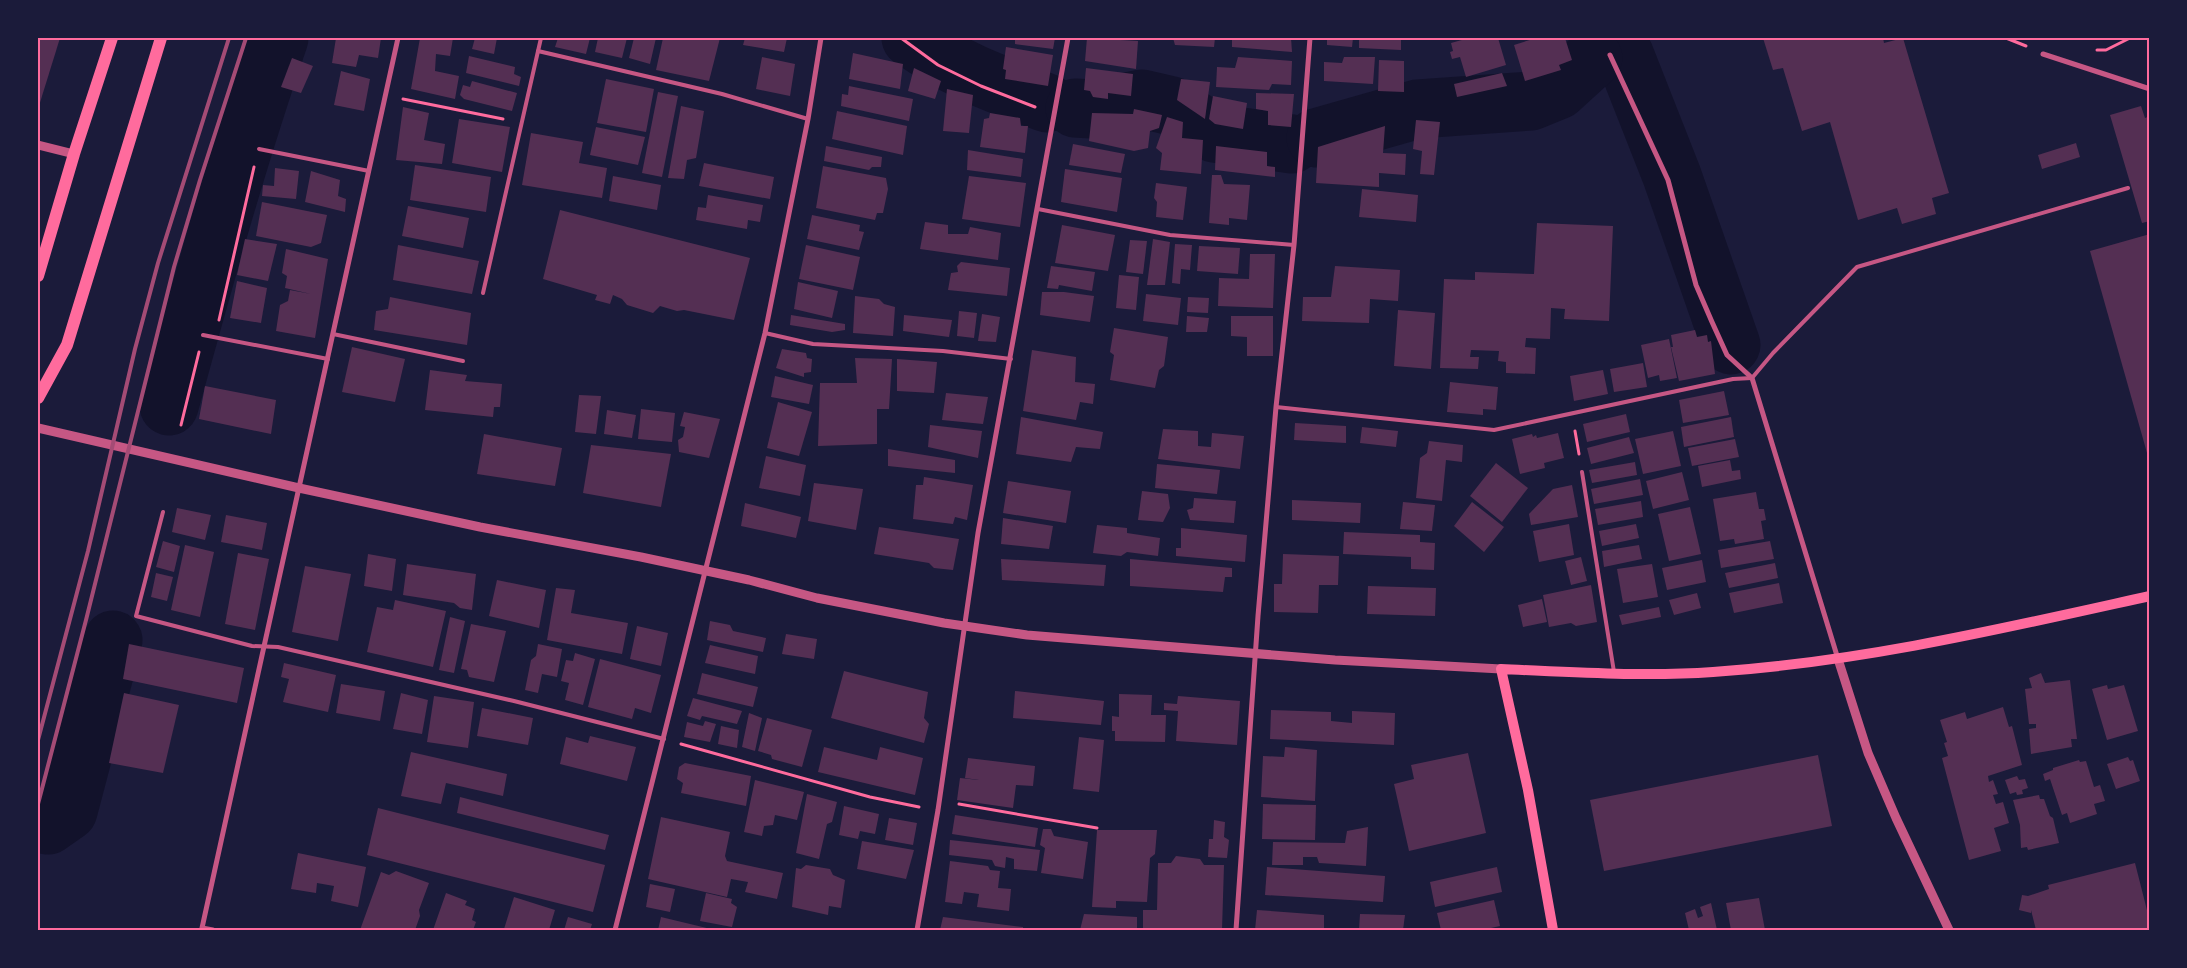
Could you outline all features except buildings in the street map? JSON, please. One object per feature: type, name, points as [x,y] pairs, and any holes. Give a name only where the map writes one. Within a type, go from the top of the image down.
[{"type":"main road","points":[[38,276],[74,154],[112,38]]},
{"type":"main road","points":[[38,398],[67,344],[161,38]]},
{"type":"main road","points":[[1553,930],[1528,790],[1501,669],[1614,674],[1711,673],[1838,659],[1951,640],[2150,596]]},
{"type":"street","points":[[212,930],[202,928],[398,38]]},
{"type":"street","points":[[615,930],[765,334],[808,119],[821,38]]},
{"type":"street","points":[[917,930],[938,810],[978,533],[1068,38]]},
{"type":"street","points":[[1236,930],[1255,653],[1276,407],[1294,245],[1310,38]]},
{"type":"street","points":[[2043,54],[2150,90]]},
{"type":"street","points":[[1610,55],[1668,180],[1696,285],[1712,322],[1727,355],[1752,378],[1868,753],[1896,818],[1949,930]]},
{"type":"street","points":[[38,145],[74,154]]},
{"type":"street","points":[[38,428],[299,488],[706,571],[872,609],[966,626],[1027,635],[1255,653],[1501,669]]},
{"type":"lane","points":[[483,293],[520,122],[542,38]]},
{"type":"lane","points":[[538,51],[722,94],[808,119]]},
{"type":"lane","points":[[259,149],[369,171]]},
{"type":"lane","points":[[1276,407],[1494,430],[1733,379],[1752,378],[1773,353],[1857,267],[2128,188]]},
{"type":"lane","points":[[1038,209],[1170,235],[1294,245]]},
{"type":"lane","points":[[333,334],[463,361]]},
{"type":"lane","points":[[765,334],[814,344],[943,351],[1011,359]]},
{"type":"lane","points":[[203,335],[328,360]]},
{"type":"lane","points":[[1582,472],[1614,674]]},
{"type":"lane","points":[[163,512],[136,616],[252,646],[278,647],[505,699],[664,739]]},
{"type":"path","points":[[900,38],[938,65],[980,86],[1039,109],[1055,111]]},
{"type":"path","points":[[386,95],[520,122]]},
{"type":"path","points":[[215,337],[259,149]]},
{"type":"path","points":[[181,424],[203,335]]},
{"type":"path","points":[[1573,413],[1582,472]]},
{"type":"path","points":[[664,739],[870,798],[938,810]]},
{"type":"path","points":[[939,800],[1097,828]]},
{"type":"waterway","points":[[169,406],[235,175],[279,38]]},
{"type":"waterway","points":[[911,38],[959,67],[1047,103]]},
{"type":"waterway","points":[[1613,43],[1624,54],[1672,176],[1731,345]]},
{"type":"waterway","points":[[1316,138],[1418,109],[1531,101],[1558,90],[1593,58]]},
{"type":"waterway","points":[[1075,108],[1092,109],[1142,99],[1172,106],[1214,133],[1292,144]]},
{"type":"waterway","points":[[38,823],[48,825],[68,811],[113,640]]},
{"type":"railway","points":[[38,740],[88,551],[135,349],[158,263],[229,38]]},
{"type":"railway","points":[[38,804],[174,267],[246,38]]}]
